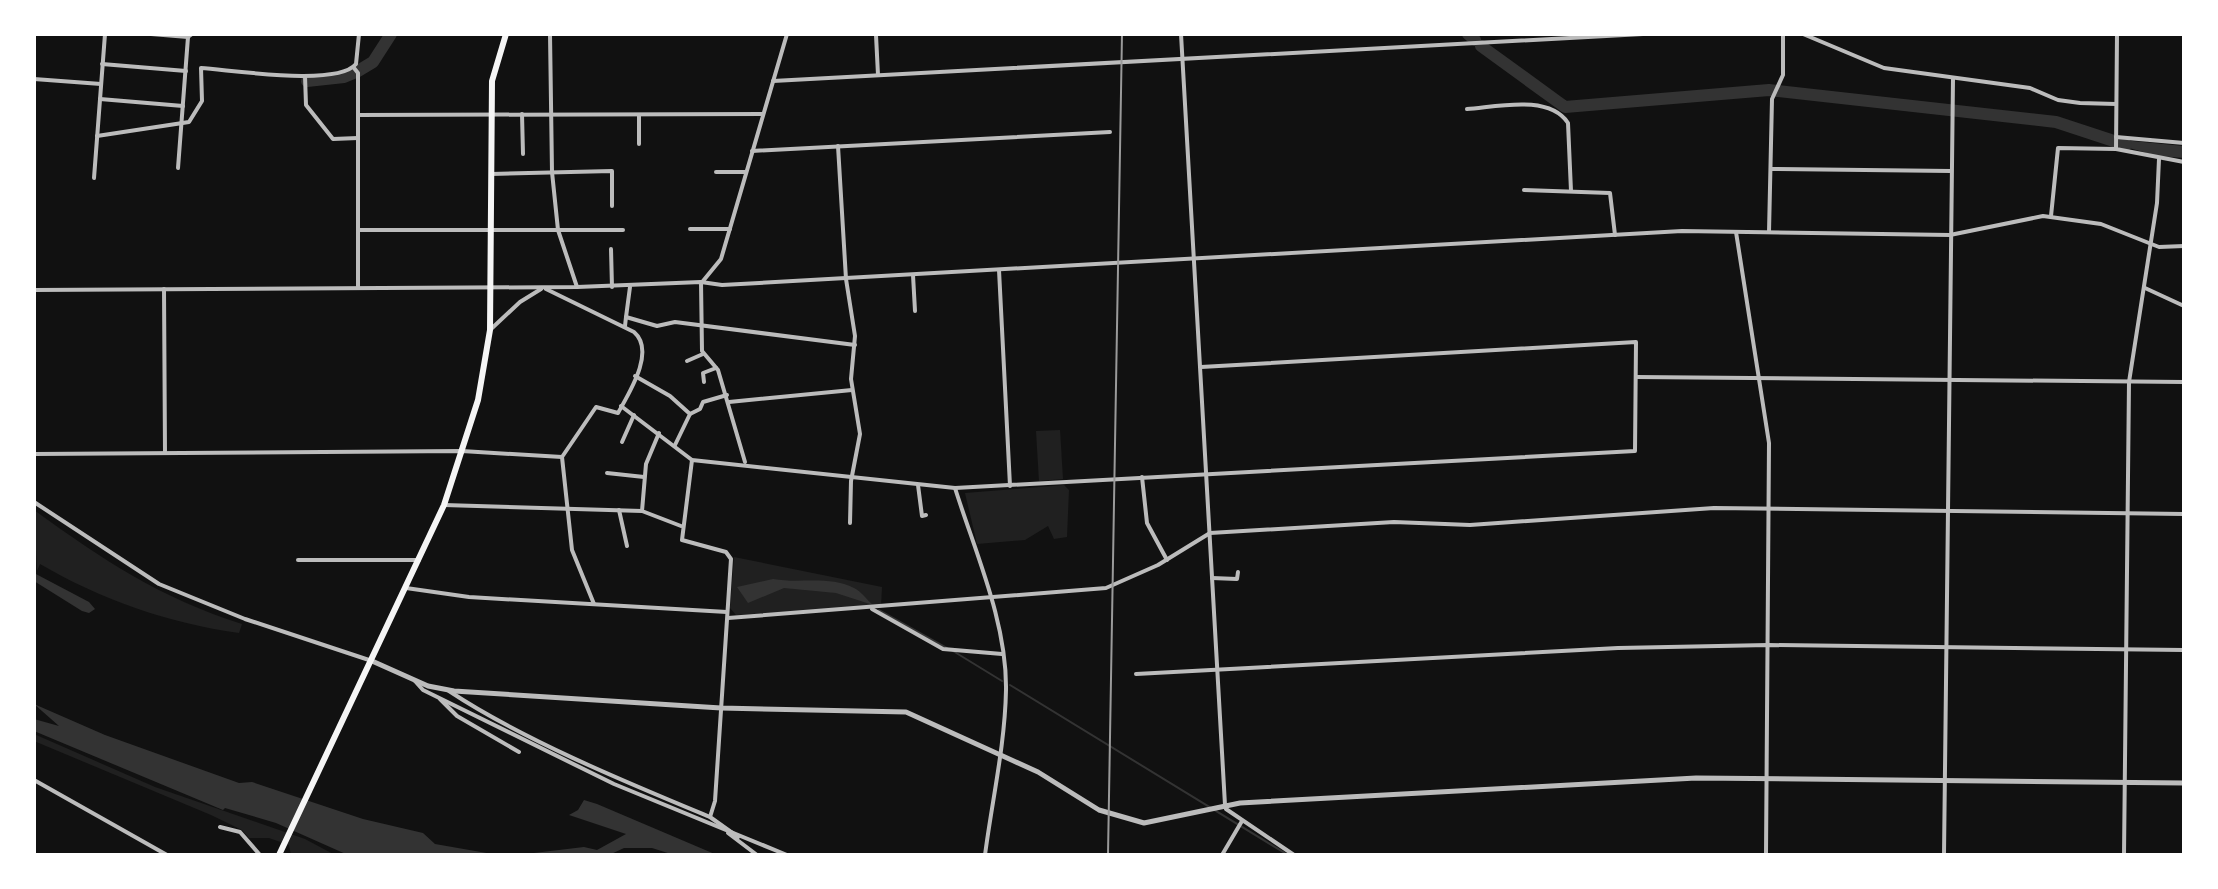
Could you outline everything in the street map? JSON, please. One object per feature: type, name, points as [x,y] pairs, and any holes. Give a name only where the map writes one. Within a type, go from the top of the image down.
[{"type":"main road","points":[[279,855],[444,505],[483,380],[492,288],[490,114],[497,59],[506,34]]},
{"type":"street","points":[[94,178],[105,34]]},
{"type":"street","points":[[151,34],[190,36],[178,168]]},
{"type":"street","points":[[358,288],[358,73],[354,68],[359,34]]},
{"type":"street","points":[[550,34],[552,172],[558,230],[577,287]]},
{"type":"street","points":[[745,463],[727,395],[716,368],[704,354],[701,282],[718,266],[787,34]]},
{"type":"street","points":[[1181,34],[1225,805],[1242,821],[1294,855]]},
{"type":"street","points":[[773,81],[1643,34]]},
{"type":"street","points":[[1769,232],[1774,94],[1783,75],[1783,34]]},
{"type":"street","points":[[1803,34],[1884,68],[2030,88],[2058,100],[2116,104]]},
{"type":"street","points":[[2116,147],[2117,34]]},
{"type":"street","points":[[876,35],[878,75]]},
{"type":"street","points":[[102,64],[186,71]]},
{"type":"street","points":[[97,136],[192,120],[202,101],[201,68],[305,76],[339,75],[354,68]]},
{"type":"street","points":[[305,76],[305,102],[333,139],[358,138]]},
{"type":"street","points":[[34,79],[101,84]]},
{"type":"street","points":[[1944,855],[1953,79]]},
{"type":"street","points":[[100,99],[183,106]]},
{"type":"street","points":[[1467,109],[1542,106],[1563,116],[1568,123],[1571,191]]},
{"type":"street","points":[[522,114],[523,154]]},
{"type":"street","points":[[639,114],[639,144]]},
{"type":"street","points":[[358,115],[763,114]]},
{"type":"street","points":[[752,151],[1110,132]]},
{"type":"street","points":[[2116,137],[2184,143]]},
{"type":"street","points":[[838,146],[846,279],[855,345],[852,390],[860,434],[852,477],[850,523]]},
{"type":"street","points":[[2051,216],[2058,148],[2116,147],[2159,159],[2184,162]]},
{"type":"street","points":[[2124,855],[2129,382],[2145,288],[2159,159]]},
{"type":"street","points":[[1771,169],[1951,171]]},
{"type":"street","points":[[491,174],[612,171],[612,206]]},
{"type":"street","points":[[716,172],[746,172]]},
{"type":"street","points":[[1524,190],[1610,193],[1615,235]]},
{"type":"street","points":[[34,290],[612,287],[701,282],[722,285],[1615,235],[1736,231],[1950,235],[2051,216],[2101,224],[2149,244],[2169,248],[2184,246]]},
{"type":"street","points":[[690,229],[730,229]]},
{"type":"street","points":[[358,230],[623,230]]},
{"type":"street","points":[[1736,231],[1769,443],[1766,855]]},
{"type":"street","points":[[611,249],[612,287]]},
{"type":"street","points":[[999,270],[1010,486]]},
{"type":"street","points":[[913,275],[915,311]]},
{"type":"street","points":[[625,326],[630,286]]},
{"type":"street","points":[[543,287],[625,326],[639,336],[644,354],[618,413],[596,407],[562,457],[575,562],[594,604]]},
{"type":"street","points":[[490,330],[520,302],[543,287]]},
{"type":"street","points":[[2145,288],[2184,306]]},
{"type":"street","points":[[164,289],[165,453]]},
{"type":"street","points":[[626,317],[657,326],[675,322],[702,328],[855,345]]},
{"type":"street","points":[[621,406],[692,460],[745,463],[955,488],[1635,451],[1636,342],[1201,367]]},
{"type":"street","points":[[687,361],[704,354]]},
{"type":"street","points":[[704,382],[703,373],[716,368]]},
{"type":"street","points":[[635,375],[670,396],[690,414]]},
{"type":"street","points":[[1636,377],[2184,382]]},
{"type":"street","points":[[729,402],[852,390]]},
{"type":"street","points":[[675,445],[690,414],[700,409],[703,402],[727,395]]},
{"type":"street","points":[[622,442],[634,415]]},
{"type":"street","points":[[642,511],[649,451],[659,433]]},
{"type":"street","points":[[34,454],[462,451],[562,457]]},
{"type":"street","points":[[692,460],[689,506],[681,526],[685,542],[730,555],[715,801],[710,817]]},
{"type":"street","points":[[607,473],[644,477]]},
{"type":"street","points":[[1142,477],[1147,523],[1167,560]]},
{"type":"street","points":[[918,485],[922,516],[926,515]]},
{"type":"street","points":[[955,488],[990,598],[1006,689],[985,855]]},
{"type":"street","points":[[34,502],[159,584],[233,614],[447,690],[721,708],[906,712],[1038,772],[1099,810],[1137,822],[1152,823],[1225,805],[1696,778],[2184,783]]},
{"type":"street","points":[[444,505],[642,511],[681,526]]},
{"type":"street","points":[[406,588],[469,597],[727,615],[872,609],[1106,588],[1167,560],[1210,533],[1394,522],[1470,525],[1616,516],[1657,509],[2184,514]]},
{"type":"street","points":[[619,510],[627,546]]},
{"type":"street","points":[[298,560],[419,560]]},
{"type":"street","points":[[1212,578],[1233,580],[1237,579],[1238,572]]},
{"type":"street","points":[[872,609],[949,649],[1002,654]]},
{"type":"street","points":[[1136,674],[1618,648],[1768,645],[2184,650]]},
{"type":"street","points":[[413,679],[423,690],[440,699],[614,784],[787,855]]},
{"type":"street","points":[[447,690],[472,707],[710,817],[738,837]]},
{"type":"street","points":[[440,699],[457,716],[519,752]]},
{"type":"street","points":[[34,780],[167,855]]},
{"type":"street","points":[[1222,855],[1242,821]]},
{"type":"street","points":[[220,827],[240,832],[260,855]]},
{"type":"street","points":[[727,832],[733,840],[757,855]]},
{"type":"shaded area","points":[[2122,140],[2184,146],[2184,158],[2158,156],[2118,145]]},
{"type":"shaded area","points":[[1060,430],[1063,479],[1039,481],[1036,431]]},
{"type":"shaded area","points":[[1064,485],[1069,490],[1067,537],[1054,539],[1048,526],[1025,540],[977,544],[965,493]]},
{"type":"shaded area","points":[[34,510],[158,590],[242,624],[239,633],[187,623],[136,608],[87,589],[40,564],[37,571]]},
{"type":"shaded area","points":[[734,557],[882,587],[881,606],[736,615],[730,608]]},
{"type":"shaded area","points":[[34,573],[89,602],[95,609],[89,613],[82,611],[34,581]]},
{"type":"shaded area","points":[[773,579],[844,584],[857,589],[873,605],[836,593],[784,588],[748,603],[737,587]]},
{"type":"shaded area","points":[[34,704],[105,735],[239,783],[252,782],[363,819],[423,833],[435,844],[498,855],[348,855],[276,823],[225,808],[223,810],[34,731],[34,719],[59,726]]},
{"type":"shaded area","points":[[34,734],[155,787],[305,839],[335,855],[291,855],[289,845],[269,838],[249,838],[242,830],[211,815],[34,741]]},
{"type":"shaded area","points":[[584,800],[717,855],[674,855],[652,848],[624,848],[609,855],[517,855],[584,847],[597,850],[626,834],[569,815],[578,810]]},
{"type":"waterway","points":[[358,71],[373,62],[391,34]]},
{"type":"waterway","points":[[1468,34],[1475,40]]},
{"type":"waterway","points":[[1481,46],[1565,107],[1769,90],[2056,122],[2126,145]]},
{"type":"waterway","points":[[307,81],[344,77],[356,72]]},
{"type":"waterway","points":[[879,610],[947,648]]},
{"type":"waterway","points":[[953,651],[1002,681]]},
{"type":"waterway","points":[[1010,685],[1288,855]]},
{"type":"railway","points":[[1108,855],[1122,34]]}]
